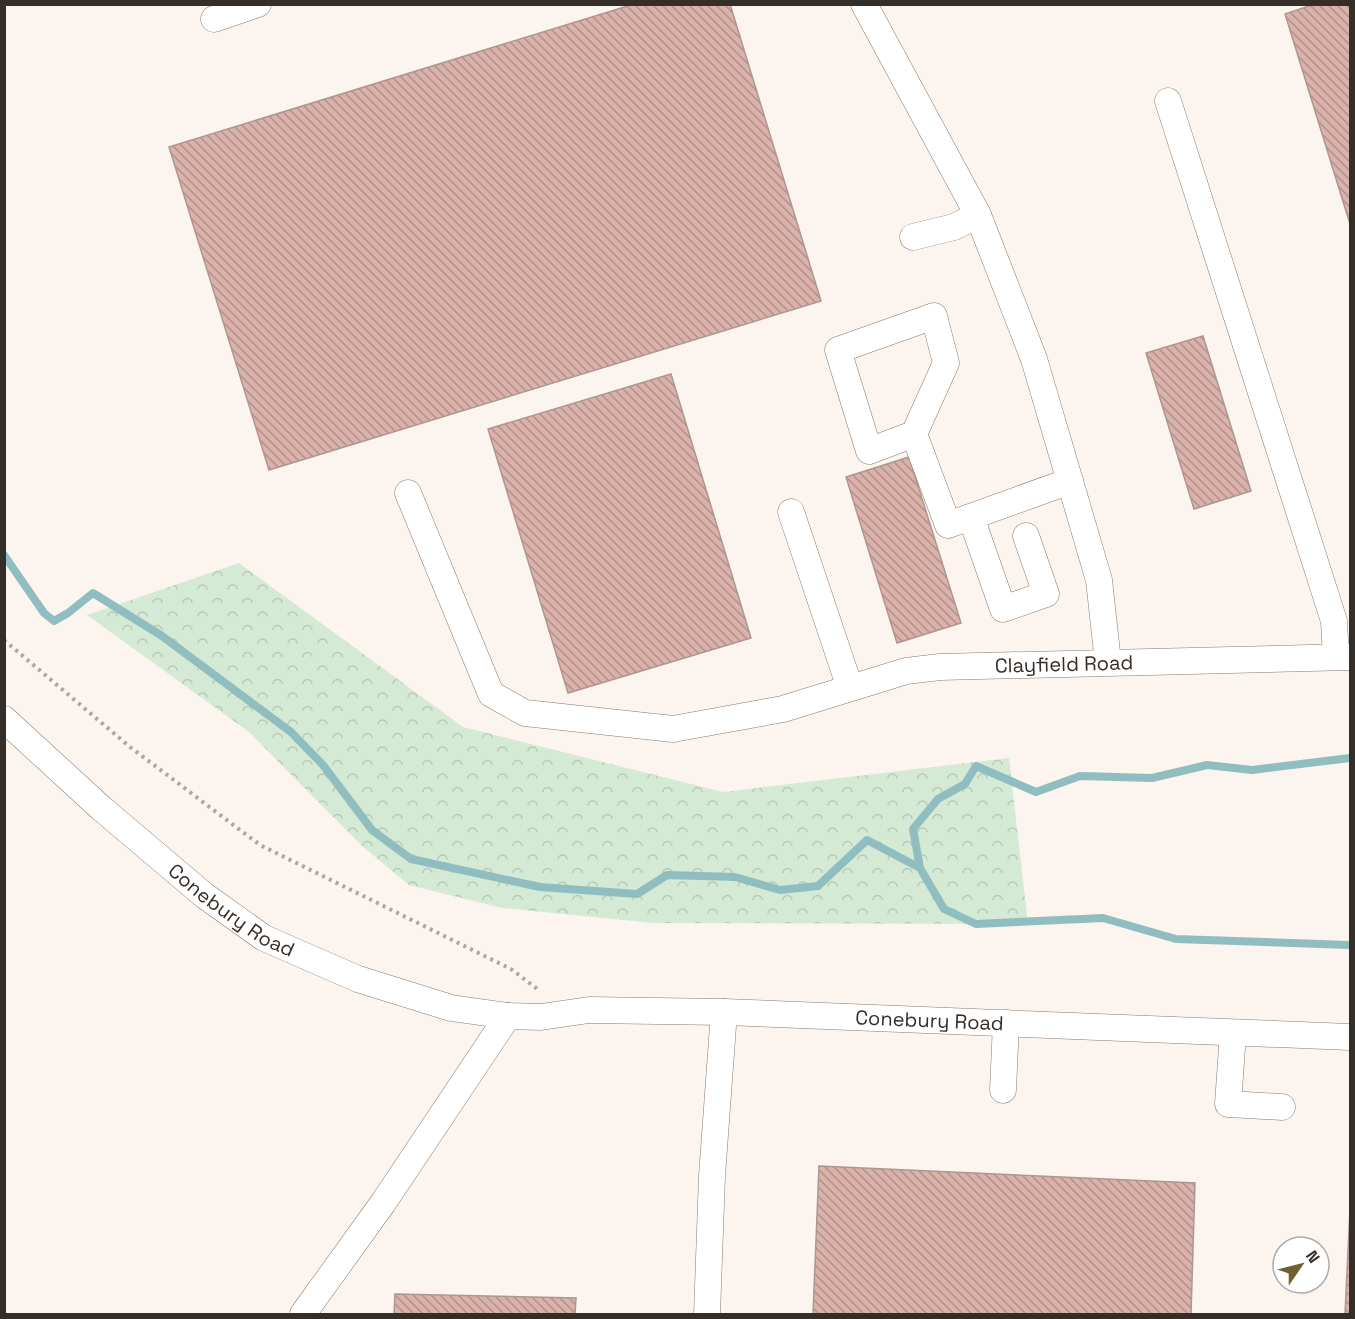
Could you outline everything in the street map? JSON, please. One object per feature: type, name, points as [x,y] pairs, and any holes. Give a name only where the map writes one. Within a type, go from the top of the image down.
[{"type":"street","points":[[214,19],[258,4]]},
{"type":"street","points":[[864,4],[978,215],[1034,359],[1099,580],[1108,662]]},
{"type":"street","points":[[1168,101],[1334,621],[1343,657]]},
{"type":"street","points":[[913,237],[954,227],[978,215]]},
{"type":"street","points":[[915,434],[869,452],[837,350],[934,316],[946,363],[915,434],[948,525],[1070,481]]},
{"type":"street","name":"Clayfield Road","points":[[408,493],[491,694],[525,713],[673,729],[783,709],[906,671],[940,667],[1343,657]]},
{"type":"street","points":[[791,512],[850,688]]},
{"type":"street","points":[[971,517],[1003,609],[1046,594],[1026,536]]},
{"type":"street","name":"Conebury Road","points":[[4,719],[101,808],[162,860],[205,896],[264,938],[358,979],[451,1008],[508,1016],[541,1017],[589,1010],[724,1012],[1350,1037]]},
{"type":"street","points":[[707,1314],[712,1176],[724,1012]]},
{"type":"street","points":[[303,1314],[383,1203],[508,1016]]},
{"type":"street","points":[[1004,1090],[1006,1023]]},
{"type":"street","points":[[1233,1033],[1228,1104],[1282,1107]]},
{"type":"path","points":[[4,640],[130,747],[260,844],[511,969]]},
{"type":"green space","points":[[239,563],[463,727],[723,792],[1009,758],[1028,924],[654,923],[502,908],[409,885],[361,845],[249,732],[87,615]]},
{"type":"building","points":[[634,4],[730,4],[821,301],[269,470],[169,147]]},
{"type":"building","points":[[1315,4],[1350,4],[1350,224],[1285,14]]},
{"type":"building","points":[[1203,336],[1251,491],[1194,509],[1146,353]]},
{"type":"building","points":[[671,374],[751,638],[568,693],[488,429]]},
{"type":"building","points":[[909,457],[961,623],[897,643],[846,477]]},
{"type":"building","points":[[819,1166],[1195,1183],[1191,1314],[813,1314]]},
{"type":"building","points":[[1350,1209],[1350,1314],[1345,1314]]},
{"type":"building","points":[[395,1294],[576,1298],[575,1314],[394,1314]]},
{"type":"waterway","points":[[4,555],[44,613],[54,621],[93,593],[162,636],[291,732],[323,765],[372,830],[411,859],[540,887],[637,894],[667,875],[735,877],[780,890],[818,886],[867,840],[920,868],[913,829],[938,799],[965,784],[976,766],[1036,792],[1080,776],[1152,778],[1207,765],[1252,770],[1350,758]]},
{"type":"waterway","points":[[920,868],[944,909],[976,924],[1103,918],[1176,939],[1350,945]]}]
